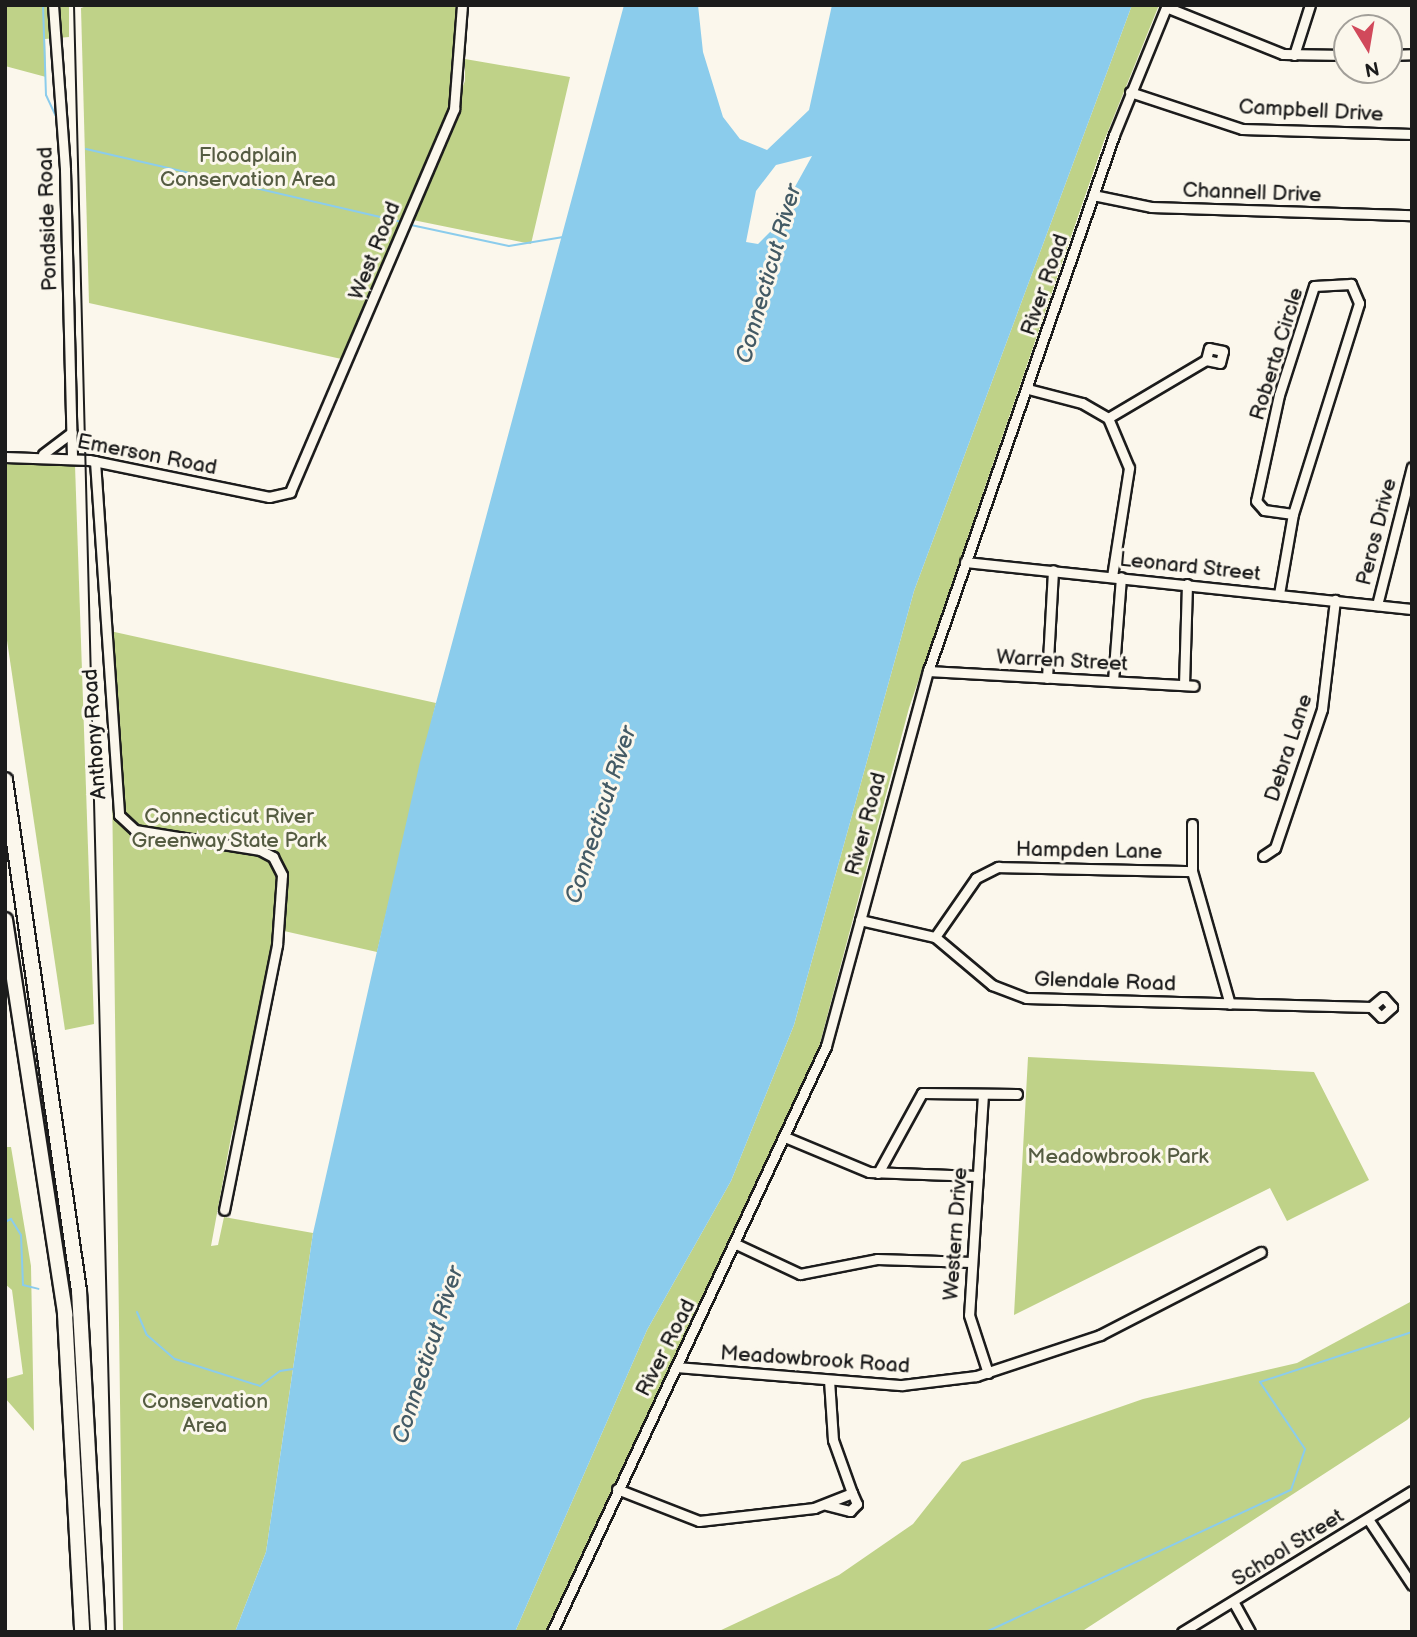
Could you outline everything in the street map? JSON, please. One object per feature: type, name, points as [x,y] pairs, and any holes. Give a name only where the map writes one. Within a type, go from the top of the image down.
[{"type":"highway","points":[[5,780],[77,1267],[98,1632]]},
{"type":"highway","points":[[5,920],[65,1314],[82,1632]]},
{"type":"street","name":"Pondside Road","points":[[53,5],[65,181],[72,458]]},
{"type":"street","name":"West Road","points":[[280,497],[293,489],[311,453],[454,109],[462,5]]},
{"type":"street","points":[[1294,55],[1310,5]]},
{"type":"street","points":[[1166,6],[1294,55],[1333,55]]},
{"type":"street","name":"River Road","points":[[552,1632],[617,1489],[736,1244],[828,1040],[928,671],[1130,92],[1166,6]]},
{"type":"street","name":"Campbell Drive","points":[[1130,92],[1242,128],[1412,134]]},
{"type":"street","name":"Channell Drive","points":[[1094,195],[1151,207],[1412,215]]},
{"type":"street","name":"Roberta Circle","points":[[1279,593],[1293,514],[1359,303],[1351,284],[1314,286],[1279,395],[1256,501],[1264,510],[1293,514]]},
{"type":"street","points":[[1108,418],[1206,360]]},
{"type":"street","points":[[1028,389],[1082,403],[1108,418],[1123,440],[1129,472],[1116,576],[1113,681]]},
{"type":"street","points":[[42,454],[72,432]]},
{"type":"street","name":"Emerson Road","points":[[5,457],[42,454],[95,461],[280,497]]},
{"type":"street","name":"Anthony Road","points":[[95,461],[119,815],[135,830],[260,849],[273,857],[282,875],[277,946],[224,1210]]},
{"type":"street","name":"Peros Drive","points":[[1377,605],[1412,467]]},
{"type":"street","name":"Leonard Street","points":[[965,562],[1412,609]]},
{"type":"street","points":[[1047,678],[1053,570]]},
{"type":"street","name":"Warren Street","points":[[928,671],[1189,685],[1187,584]]},
{"type":"street","name":"Debra Lane","points":[[1263,856],[1275,848],[1324,705],[1335,600]]},
{"type":"street","points":[[1192,824],[1192,871],[1230,1003]]},
{"type":"street","name":"Hampden Lane","points":[[935,937],[976,878],[998,867],[1192,871]]},
{"type":"street","name":"Glendale Road","points":[[860,920],[935,937],[992,985],[1017,996],[1371,1007]]},
{"type":"street","points":[[878,1173],[922,1093],[1017,1094]]},
{"type":"street","name":"Western Drive","points":[[982,1094],[969,1315],[988,1373]]},
{"type":"street","points":[[785,1137],[878,1173],[978,1176]]},
{"type":"street","points":[[736,1244],[800,1274],[877,1259],[972,1262]]},
{"type":"street","name":"Meadowbrook Road","points":[[676,1367],[915,1385],[988,1373],[1113,1329],[1261,1252]]},
{"type":"street","points":[[826,1504],[850,1511],[857,1504],[833,1440],[828,1380]]},
{"type":"street","points":[[617,1489],[695,1520],[826,1504],[852,1493]]},
{"type":"street","name":"School Street","points":[[1186,1631],[1412,1491]]},
{"type":"street","points":[[1368,1519],[1412,1585]]},
{"type":"street","points":[[1234,1603],[1250,1632]]},
{"type":"green space","points":[[5,5],[69,5],[69,37],[45,39],[46,77],[5,66]]},
{"type":"green space","name":"Floodplain Conservation Area","points":[[89,5],[460,5],[461,80],[346,360],[89,303],[81,8]]},
{"type":"green space","points":[[1132,5],[1159,5],[1104,141],[909,708],[819,1047],[545,1632],[515,1632],[647,1330],[731,1181],[794,1025],[914,591]]},
{"type":"green space","points":[[465,59],[570,77],[531,244],[408,219],[465,81]]},
{"type":"green space","points":[[5,455],[75,465],[94,1024],[65,1030],[5,627]]},
{"type":"green space","points":[[110,631],[436,703],[377,952],[284,931],[231,1137],[211,1246],[218,1245],[224,1217],[313,1233],[266,1552],[235,1632],[123,1632]]},
{"type":"green space","name":"Meadowbrook Park","points":[[1028,1057],[1314,1072],[1369,1180],[1287,1221],[1270,1188],[1014,1315]]},
{"type":"green space","points":[[5,1147],[11,1147],[31,1266],[34,1431],[5,1398],[5,1379],[23,1374],[12,1290],[5,1284]]},
{"type":"green space","points":[[1412,1301],[1412,1415],[1407,1420],[1081,1632],[717,1632],[839,1575],[913,1524],[962,1462],[1143,1399],[1297,1363]]},
{"type":"water","name":"Connecticut River","points":[[624,5],[698,5],[703,52],[723,117],[740,139],[767,150],[809,110],[832,5],[1132,5],[914,591],[794,1025],[731,1181],[647,1330],[515,1632],[235,1632],[266,1552],[313,1233],[420,762]],"holes":[[[812,156],[770,232],[758,244],[746,242],[756,191],[776,165]]]},
{"type":"waterway","points":[[43,5],[46,95],[57,119]]},
{"type":"waterway","points":[[86,149],[401,222]]},
{"type":"waterway","points":[[411,225],[509,246],[563,237]]},
{"type":"waterway","points":[[5,1222],[11,1219],[21,1235],[23,1285],[39,1289]]},
{"type":"waterway","points":[[137,1312],[147,1335],[175,1359],[260,1386],[280,1371],[298,1368]]},
{"type":"waterway","points":[[986,1632],[1291,1490],[1305,1449],[1260,1382],[1412,1332]]},
{"type":"railway","points":[[74,5],[115,1632]]},
{"type":"park label","name":"Connecticut River Greenway State Park","points":[[229,829]]},
{"type":"park label","name":"Conservation Area","points":[[205,1414]]}]
